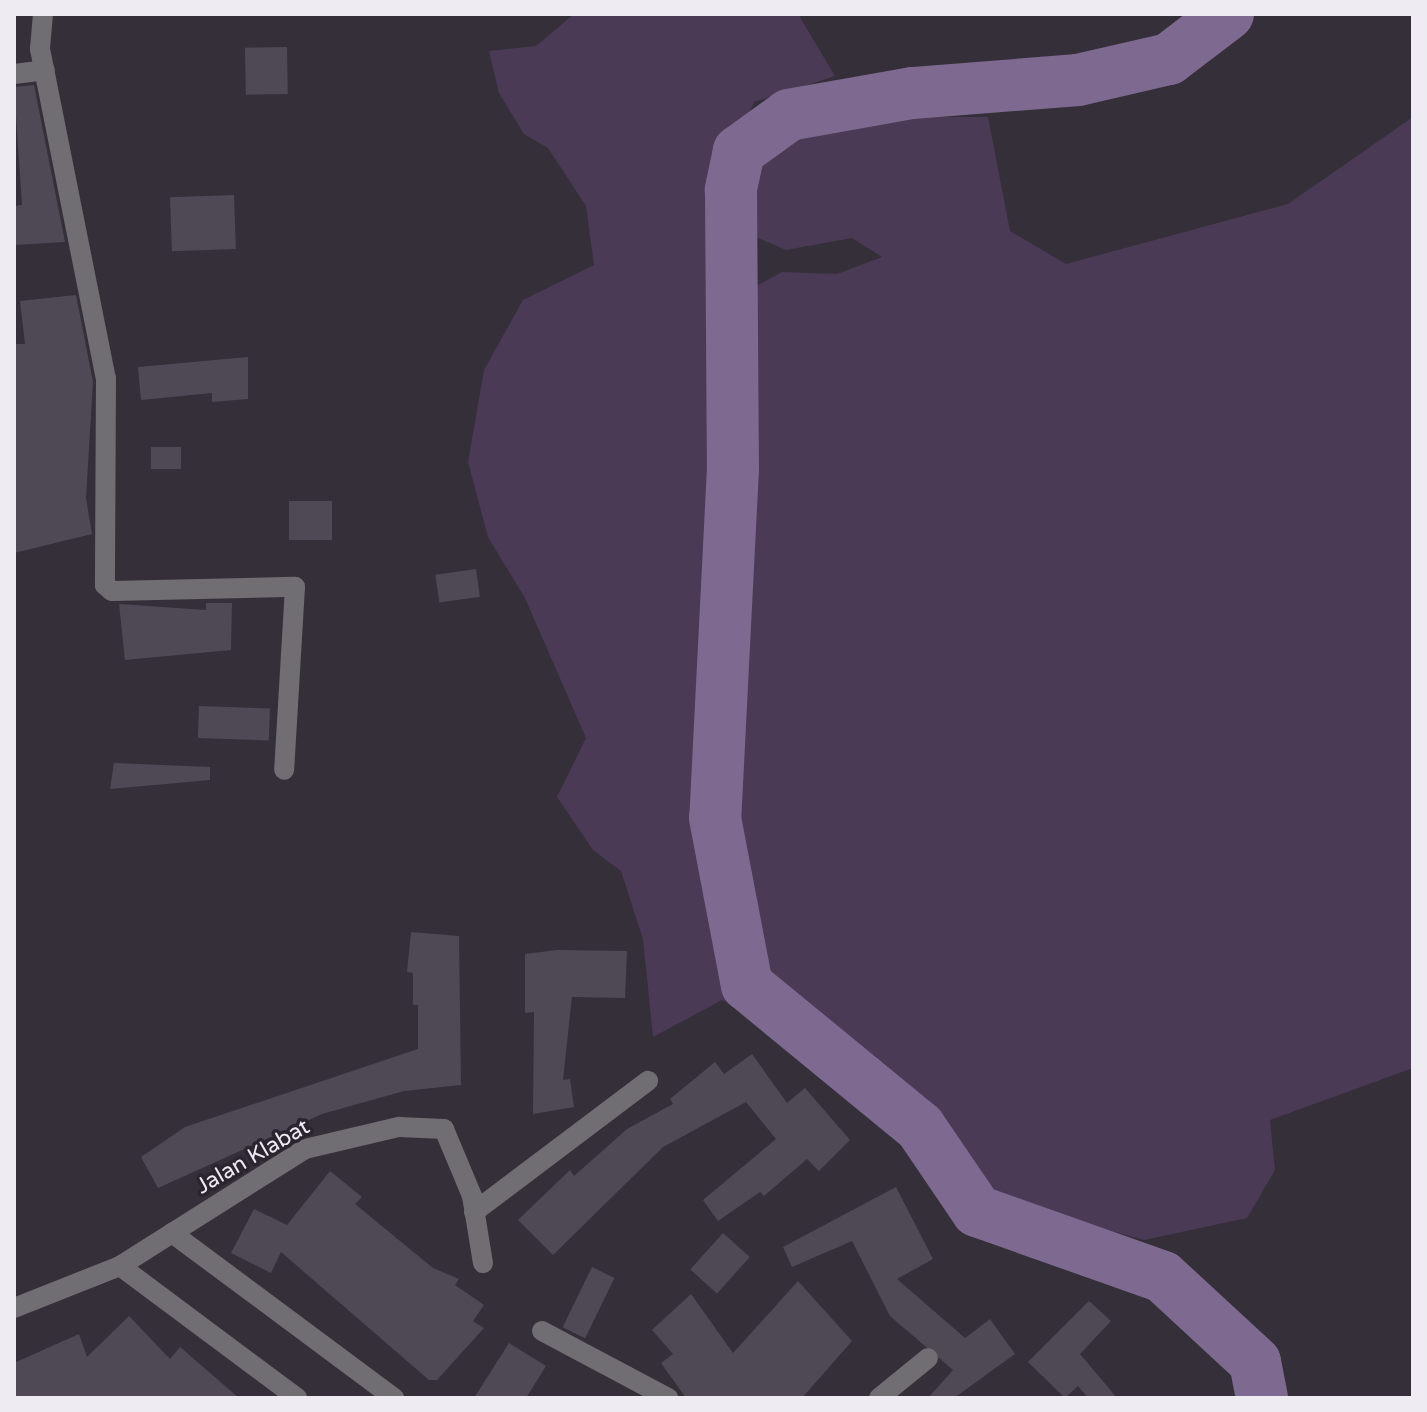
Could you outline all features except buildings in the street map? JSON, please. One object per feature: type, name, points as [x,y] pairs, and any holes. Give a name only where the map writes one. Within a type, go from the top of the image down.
[{"type":"street","points":[[43,14],[45,70],[106,378],[105,585],[112,591],[295,587],[284,770]]},
{"type":"street","points":[[14,74],[45,70]]},
{"type":"street","points":[[474,1212],[648,1081]]},
{"type":"street","name":"Jalan Klabat","points":[[14,1308],[120,1266],[305,1149],[363,1132],[422,1126],[444,1129],[474,1212],[483,1263]]},
{"type":"street","points":[[172,1233],[394,1398]]},
{"type":"street","points":[[120,1266],[297,1398]]},
{"type":"street","points":[[542,1331],[668,1398]]},
{"type":"street","points":[[879,1398],[928,1358]]},
{"type":"shaded area","points":[[574,14],[798,14],[835,76],[754,102],[706,217],[709,312],[782,272],[837,274],[882,257],[852,238],[786,250],[749,234],[751,179],[772,148],[868,117],[988,117],[1010,231],[1066,264],[1288,204],[1413,117],[1413,1068],[1270,1120],[1275,1170],[1247,1218],[1144,1240],[983,1195],[922,1113],[722,1000],[653,1037],[643,939],[621,871],[593,850],[557,797],[586,738],[525,598],[488,537],[468,462],[484,370],[523,300],[594,265],[586,206],[548,148],[524,134],[499,93],[489,51],[536,46]]},
{"type":"waterway","points":[[1228,14],[1169,59],[1078,80],[912,93],[789,115],[739,151],[731,190],[733,468],[715,818],[747,985],[920,1127],[977,1211],[1163,1277],[1255,1362],[1262,1398]]}]
